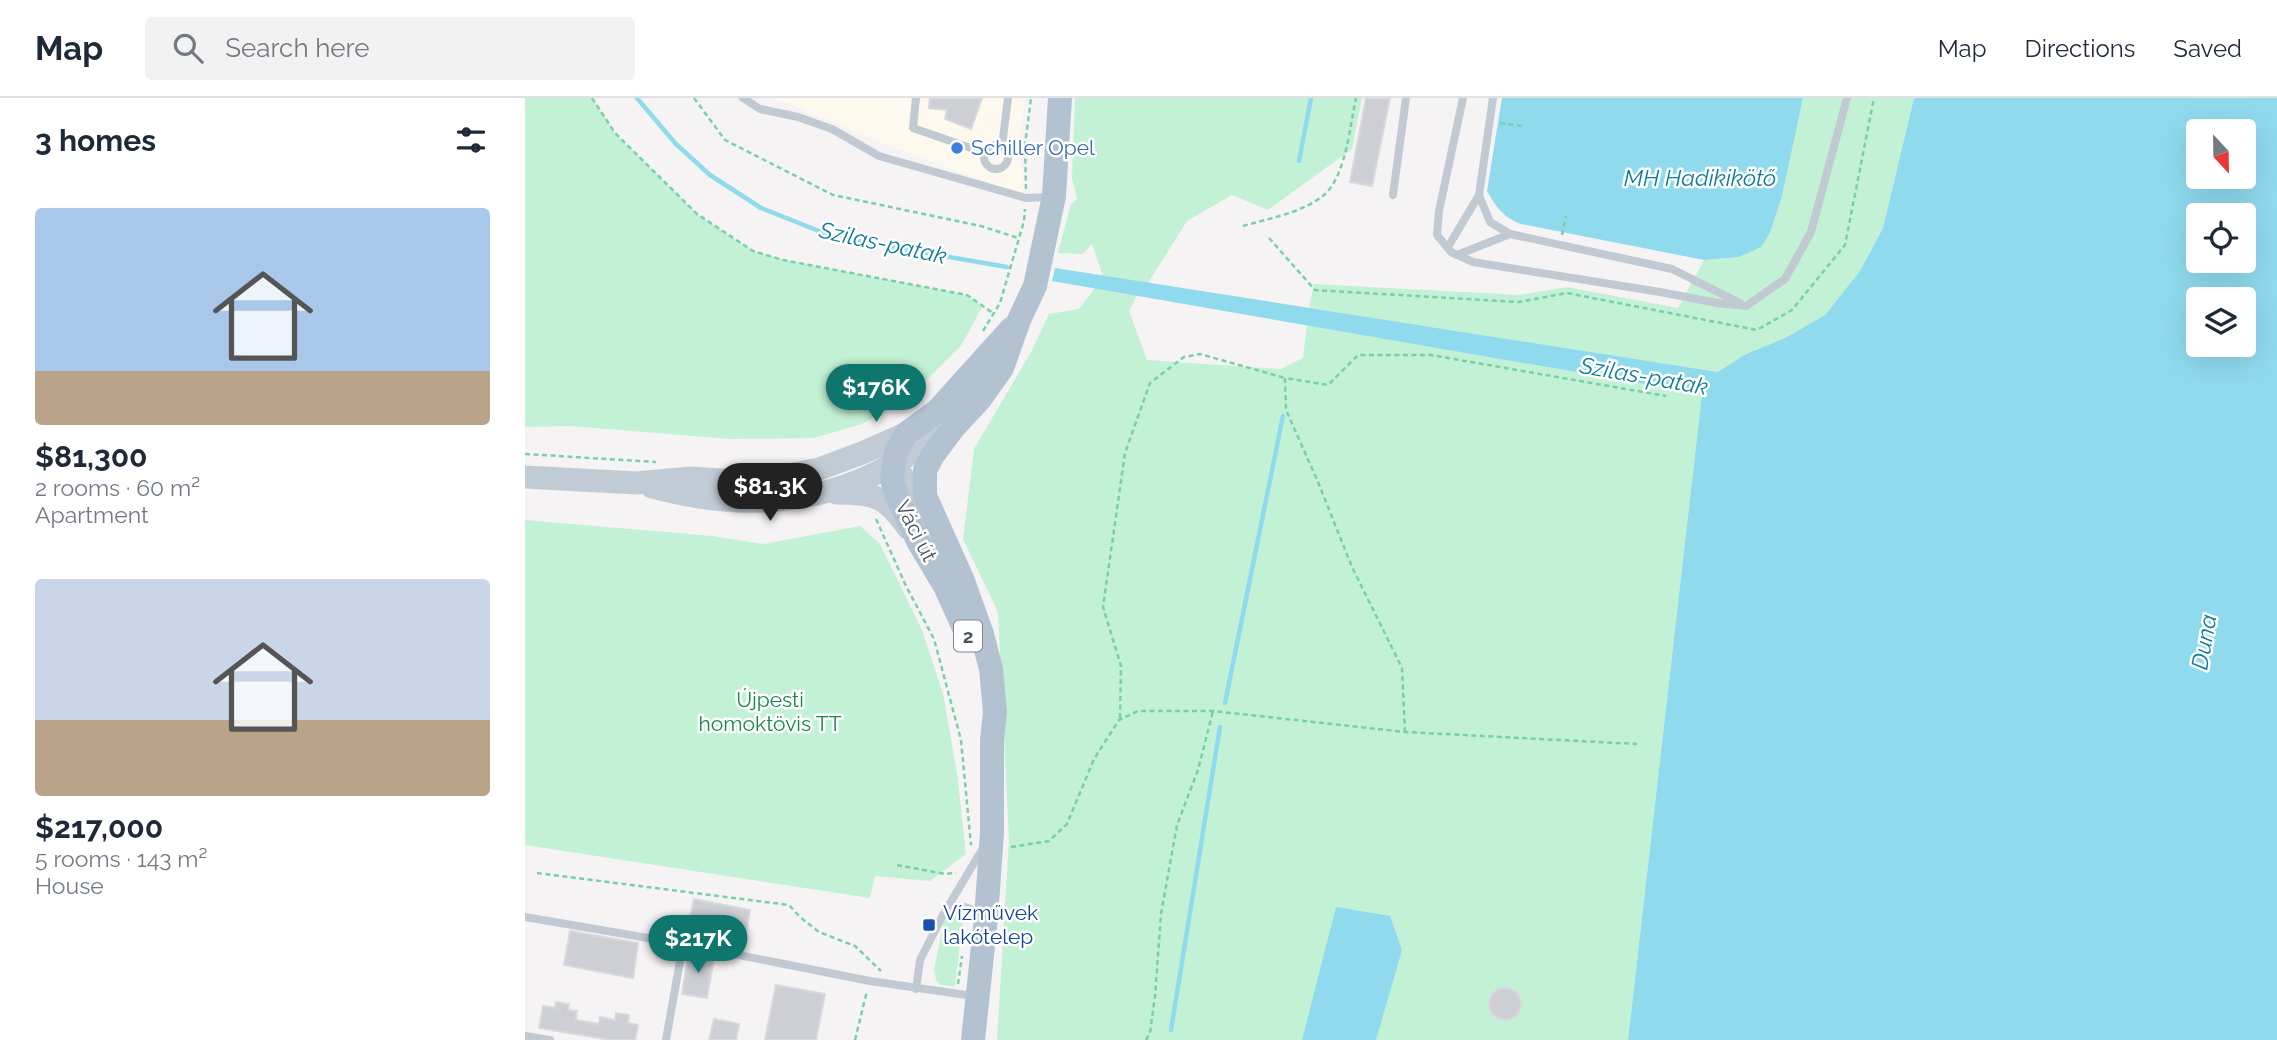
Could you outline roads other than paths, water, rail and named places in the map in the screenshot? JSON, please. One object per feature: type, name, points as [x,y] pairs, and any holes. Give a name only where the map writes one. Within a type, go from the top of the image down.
[{"type":"main road","name":"Váci út","points":[[973,1040],[967,995],[986,918],[981,854],[992,740],[979,672],[968,634],[945,586],[930,539],[925,470],[954,427],[980,399],[1002,368],[1019,320],[1035,286],[1054,196],[1060,98]]},
{"type":"main road","name":"Váci út","points":[[930,539],[897,496],[892,480],[897,450],[907,433],[937,411],[1019,320]]},
{"type":"main road","points":[[823,493],[872,475],[954,427]]},
{"type":"main road","points":[[525,477],[636,483],[691,478],[736,481],[777,477],[819,468],[907,433]]},
{"type":"main road","points":[[862,453],[894,463]]},
{"type":"main road","points":[[636,483],[690,497],[730,500],[769,501],[823,493],[866,493],[897,512],[930,539]]},
{"type":"lane","points":[[743,98],[760,109],[798,117],[832,129],[879,156],[1026,198],[1054,196]]},
{"type":"lane","points":[[916,98],[913,128],[985,153]]},
{"type":"lane","points":[[985,153],[987,165],[995,169],[1003,167],[1008,156],[1002,146],[1008,98]]},
{"type":"lane","points":[[1393,195],[1406,98]]},
{"type":"lane","points":[[1463,98],[1439,211],[1437,235],[1451,252],[1473,262],[1746,306],[1785,279],[1811,232],[1847,98]]},
{"type":"lane","points":[[1448,247],[1479,195],[1493,98]]},
{"type":"lane","points":[[985,153],[992,145],[1002,146]]},
{"type":"lane","points":[[1479,195],[1490,222],[1510,234],[1672,269],[1746,306]]},
{"type":"lane","points":[[1458,255],[1510,234]]},
{"type":"lane","points":[[916,989],[920,960],[943,915],[981,854]]},
{"type":"lane","points":[[943,915],[951,908],[960,906],[968,907],[986,918]]},
{"type":"lane","points":[[525,917],[683,944],[870,981],[967,995]]},
{"type":"lane","points":[[666,1040],[683,944]]},
{"type":"lane","points":[[525,1036],[550,1040]]},
{"type":"water","name":"MH Hadikikötő","points":[[1502,98],[1803,98],[1782,196],[1770,233],[1761,247],[1739,257],[1704,260],[1521,224],[1505,215],[1487,191]]},
{"type":"water","name":"Duna","points":[[1914,98],[2277,98],[2277,1040],[1628,1040],[1702,394],[1052,281],[1055,268],[1718,372],[1744,355],[1785,338],[1825,315],[1860,271],[1883,228]]},
{"type":"water","points":[[1336,907],[1390,916],[1402,950],[1376,1040],[1302,1040]]},
{"type":"waterway","name":"Szilas-patak","points":[[637,98],[675,143],[710,175],[761,208],[834,237],[1007,267]]},
{"type":"waterway","points":[[1299,161],[1311,98]]},
{"type":"waterway","points":[[1225,703],[1283,416]]},
{"type":"waterway","points":[[1171,1030],[1220,727]]},
{"type":"place","name":"Schiller Opel","points":[[957,148]]},
{"type":"place","name":"Vízművek lakótelep","points":[[929,925]]},
{"type":"park label","name":"Újpesti homoktövis TT","points":[[770,712]]}]
